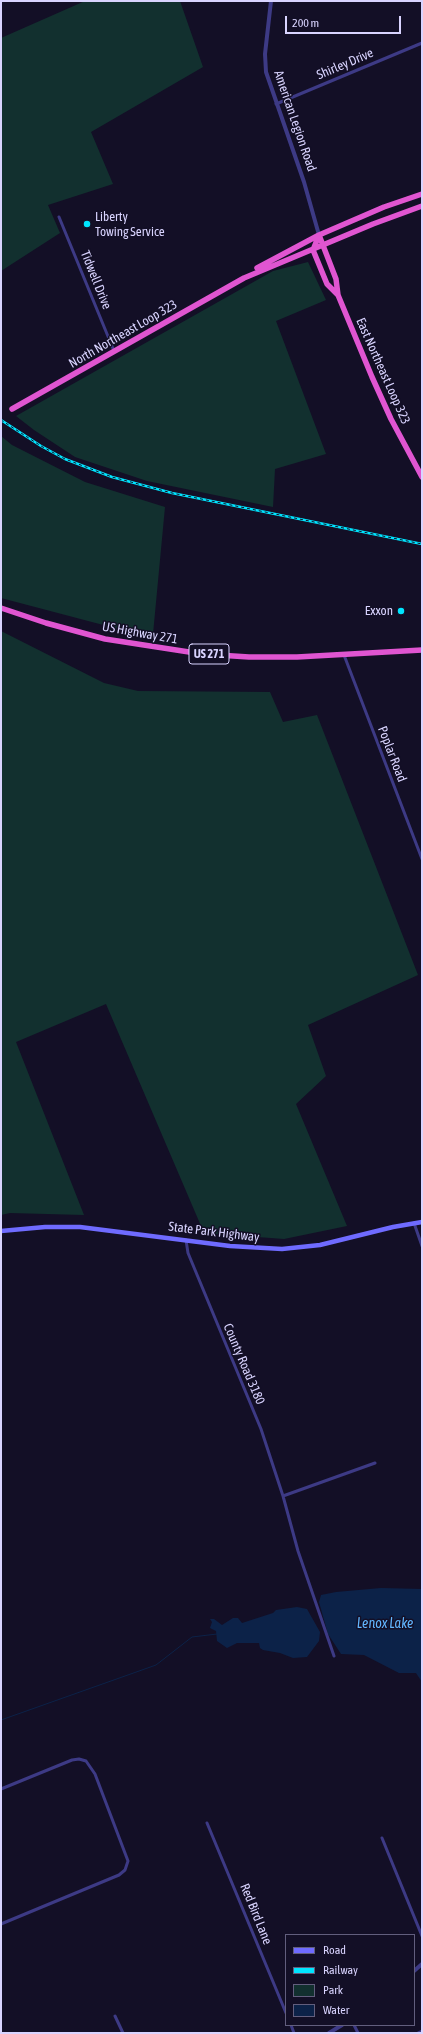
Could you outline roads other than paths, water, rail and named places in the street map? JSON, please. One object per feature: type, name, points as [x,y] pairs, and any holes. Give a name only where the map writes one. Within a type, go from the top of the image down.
[{"type":"highway","name":"North Northeast Loop 323","points":[[244,278],[252,271],[319,235],[410,197],[422,194]]},
{"type":"highway","points":[[410,197],[414,209]]},
{"type":"highway","name":"North Northeast Loop 323","points":[[12,409],[244,278],[283,260],[314,250],[422,206]]},
{"type":"highway","name":"American Legion Road","points":[[319,235],[323,246]]},
{"type":"highway","points":[[314,250],[319,235]]},
{"type":"highway","name":"East Northeast Loop 323","points":[[323,246],[336,279],[338,295],[382,400],[422,477]]},
{"type":"highway","name":"East Northeast Loop 323","points":[[314,250],[327,284],[338,295]]},
{"type":"highway","name":"US Highway 271","points":[[1,608],[86,634],[168,650],[249,657],[344,655],[422,650]]},
{"type":"main road","name":"State Park Highway","points":[[1,1231],[45,1227],[80,1227],[259,1249],[291,1249],[324,1244],[422,1222]]},
{"type":"street","name":"American Legion Road","points":[[271,1],[264,60],[267,78],[306,186],[319,235]]},
{"type":"street","name":"Shirley Drive","points":[[276,104],[422,43]]},
{"type":"street","name":"Tidwell Drive","points":[[59,217],[114,351]]},
{"type":"street","name":"Poplar Road","points":[[344,655],[422,859]]},
{"type":"street","points":[[414,1223],[422,1246]]},
{"type":"street","name":"County Road 3180","points":[[186,1240],[188,1253],[261,1429],[283,1496],[298,1551],[334,1656]]},
{"type":"street","points":[[283,1496],[375,1463]]},
{"type":"street","points":[[1,1789],[72,1760],[79,1759],[86,1761],[95,1774],[128,1861],[125,1870],[119,1875],[1,1924]]},
{"type":"street","name":"Red Bird Lane","points":[[207,1822],[285,2011]]},
{"type":"street","points":[[382,1838],[422,1936]]},
{"type":"street","points":[[115,2016],[123,2033]]},
{"type":"street","points":[[329,2033],[340,2026]]},
{"type":"street","points":[[418,2033],[422,2031]]},
{"type":"water","name":"Lenox Lake","points":[[381,1588],[422,1589],[422,1682],[416,1673],[399,1673],[364,1655],[341,1654],[328,1634],[319,1602],[321,1595],[336,1592]]},
{"type":"water","points":[[297,1607],[307,1609],[320,1632],[319,1641],[307,1657],[293,1658],[280,1653],[263,1650],[260,1648],[259,1643],[237,1643],[227,1648],[217,1641],[216,1631],[210,1628],[212,1622],[210,1619],[214,1619],[222,1625],[233,1618],[238,1618],[242,1623],[273,1613],[276,1610]]},
{"type":"waterway","points":[[1,1720],[156,1665],[192,1637],[217,1634]]},
{"type":"railway","points":[[1,420],[41,446],[65,459],[112,477],[172,493],[422,544]]},
{"type":"place","name":"Liberty Towing Service","points":[[87,224]]},
{"type":"place","name":"Exxon","points":[[401,611]]}]
